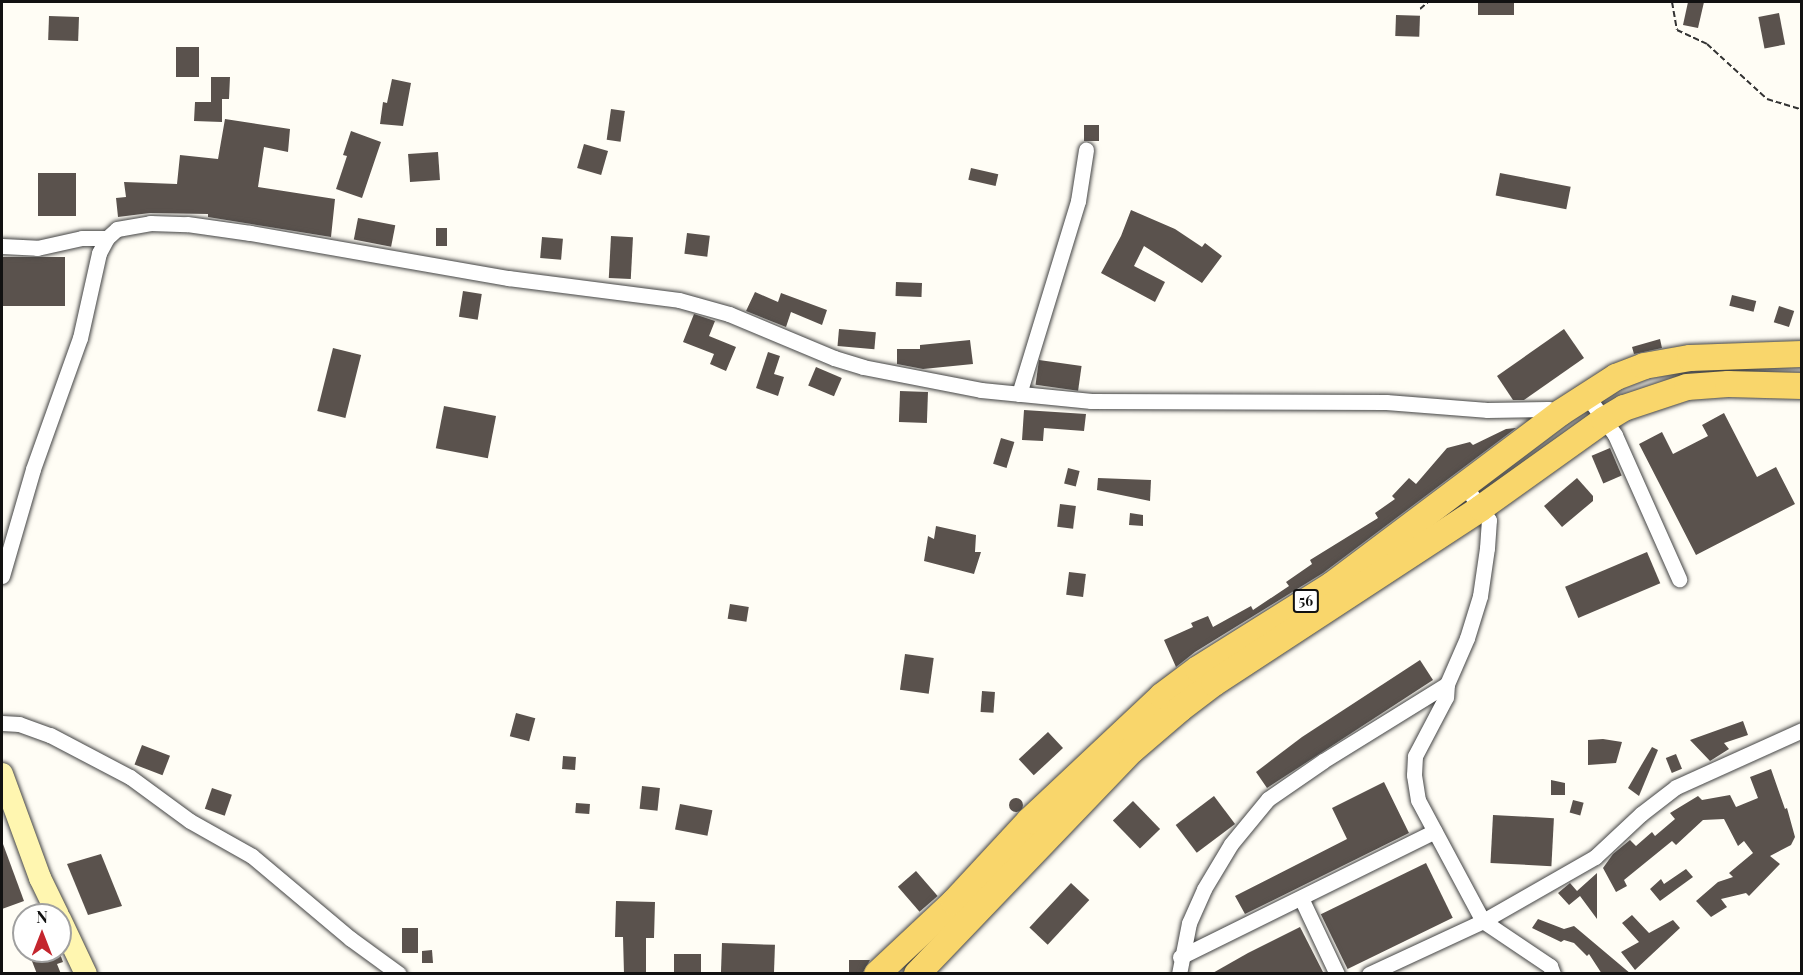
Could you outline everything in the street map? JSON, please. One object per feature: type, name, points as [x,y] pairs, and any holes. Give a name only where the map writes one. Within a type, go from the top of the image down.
[{"type":"main road","name":"56","points":[[877,974],[954,902],[1029,820],[1162,696],[1197,669],[1332,585],[1560,413],[1616,376],[1644,366],[1690,358],[1802,354]]},
{"type":"main road","name":"56","points":[[917,974],[1124,758],[1180,709],[1214,683],[1481,508],[1604,420],[1632,404],[1687,387],[1728,384],[1802,386]]},
{"type":"main road","points":[[2,774],[40,878],[52,903]]},
{"type":"main road","points":[[72,944],[86,974]]},
{"type":"street","points":[[1019,393],[1078,201],[1086,150]]},
{"type":"street","points":[[2,576],[33,469],[80,338],[99,253],[107,238],[117,229],[150,223],[187,224],[508,278],[653,296],[729,314],[834,358],[863,367],[981,390],[1091,401],[1386,402],[1487,410],[1548,409],[1560,413]]},
{"type":"street","points":[[2,246],[37,248],[82,238],[107,238]]},
{"type":"street","points":[[1587,396],[1628,461],[1678,579]]},
{"type":"street","points":[[1465,486],[1489,520],[1480,596],[1467,638],[1447,684],[1446,697],[1415,756],[1414,775],[1418,800],[1483,921],[1550,966],[1553,974]]},
{"type":"street","points":[[1179,974],[1180,957],[1189,923],[1204,889],[1231,844],[1269,799],[1323,761],[1447,684]]},
{"type":"street","points":[[2,723],[19,724],[50,735],[130,777],[190,821],[252,856],[351,939],[399,974]]},
{"type":"street","points":[[1369,974],[1483,921],[1595,857],[1641,814],[1676,787],[1802,730]]},
{"type":"street","points":[[1180,957],[1435,831]]},
{"type":"street","points":[[1301,898],[1337,974]]},
{"type":"path","points":[[1420,9],[1428,2]]},
{"type":"path","points":[[1672,2],[1677,30],[1707,44],[1767,99],[1802,110]]},
{"type":"building","points":[[1478,2],[1514,2],[1514,15],[1478,15]]},
{"type":"building","points":[[1688,2],[1704,2],[1698,28],[1683,25]]},
{"type":"building","points":[[1779,13],[1785,44],[1764,48],[1758,17]]},
{"type":"building","points":[[1396,15],[1420,16],[1419,37],[1395,36]]},
{"type":"building","points":[[49,16],[79,17],[78,41],[48,40]]},
{"type":"building","points":[[176,47],[199,47],[199,77],[176,77]]},
{"type":"building","points":[[211,77],[230,77],[229,99],[222,99],[222,122],[194,121],[195,102],[211,102]]},
{"type":"building","points":[[392,79],[411,83],[403,126],[380,124],[383,102],[387,103]]},
{"type":"building","points":[[611,109],[625,111],[621,142],[607,140]]},
{"type":"building","points":[[225,119],[290,129],[288,152],[264,147],[258,187],[335,199],[331,237],[208,217],[208,214],[150,213],[118,217],[116,198],[126,197],[124,182],[177,184],[180,155],[218,159]]},
{"type":"building","points":[[1084,125],[1099,125],[1099,141],[1084,141]]},
{"type":"building","points":[[351,131],[381,142],[362,198],[336,189],[347,156],[343,155]]},
{"type":"building","points":[[584,144],[608,151],[601,175],[577,168]]},
{"type":"building","points":[[438,152],[440,180],[410,182],[408,154]]},
{"type":"building","points":[[971,168],[998,174],[996,186],[968,180]]},
{"type":"building","points":[[38,173],[76,173],[76,216],[38,216]]},
{"type":"building","points":[[1500,173],[1571,187],[1566,209],[1496,196]]},
{"type":"building","points":[[1131,210],[1175,229],[1202,247],[1205,243],[1222,256],[1202,283],[1144,246],[1134,266],[1165,282],[1155,302],[1101,273],[1121,236]]},
{"type":"building","points":[[358,218],[395,225],[391,247],[354,240]]},
{"type":"building","points":[[436,228],[447,228],[447,246],[436,246]]},
{"type":"building","points":[[687,233],[710,236],[707,257],[684,254]]},
{"type":"building","points":[[611,236],[633,237],[631,279],[609,278]]},
{"type":"building","points":[[542,237],[563,239],[561,260],[540,258]]},
{"type":"building","points":[[2,257],[65,257],[65,306],[2,306]]},
{"type":"building","points":[[896,282],[922,283],[921,297],[896,296]]},
{"type":"building","points":[[463,291],[482,294],[478,320],[459,317]]},
{"type":"building","points":[[755,292],[778,302],[781,293],[827,310],[822,325],[791,312],[786,327],[746,311]]},
{"type":"building","points":[[1732,295],[1756,301],[1754,312],[1729,306]]},
{"type":"building","points":[[1779,306],[1794,311],[1789,327],[1774,322]]},
{"type":"building","points":[[694,314],[715,321],[709,336],[736,347],[726,371],[710,364],[714,354],[683,342]]},
{"type":"building","points":[[839,329],[876,332],[874,349],[838,346]]},
{"type":"building","points":[[1564,329],[1584,358],[1524,400],[1513,400],[1497,376]]},
{"type":"building","points":[[1660,339],[1662,348],[1634,354],[1632,347]]},
{"type":"building","points":[[970,340],[973,364],[923,369],[897,364],[897,349],[920,349],[920,345]]},
{"type":"building","points":[[333,348],[361,355],[345,418],[317,411]]},
{"type":"building","points":[[768,352],[780,356],[774,374],[784,377],[778,396],[756,388]]},
{"type":"building","points":[[1039,360],[1082,366],[1078,391],[1036,385]]},
{"type":"building","points":[[816,367],[842,378],[834,396],[808,385]]},
{"type":"building","points":[[900,391],[928,392],[927,423],[899,422]]},
{"type":"building","points":[[444,406],[496,416],[488,458],[436,448]]},
{"type":"building","points":[[1024,410],[1086,414],[1084,431],[1044,428],[1043,441],[1022,440]]},
{"type":"building","points":[[1724,413],[1757,477],[1776,467],[1795,504],[1696,555],[1639,444],[1662,432],[1673,454],[1708,436],[1702,425]]},
{"type":"building","points":[[1516,428],[1323,573],[1195,652],[1176,667],[1164,640],[1193,627],[1191,623],[1208,616],[1213,627],[1251,606],[1253,610],[1289,586],[1286,582],[1312,564],[1310,560],[1378,518],[1375,513],[1395,499],[1392,496],[1409,478],[1416,484],[1447,448],[1470,442],[1473,445],[1506,429]]},
{"type":"building","points":[[1001,438],[1014,442],[1006,468],[993,464]]},
{"type":"building","points":[[1610,448],[1622,476],[1603,483],[1592,456]]},
{"type":"building","points":[[1068,468],[1080,471],[1076,486],[1064,484]]},
{"type":"building","points":[[1098,478],[1151,480],[1150,501],[1097,490]]},
{"type":"building","points":[[1577,478],[1593,496],[1593,501],[1562,527],[1544,506]]},
{"type":"building","points":[[1060,504],[1076,506],[1073,529],[1057,527]]},
{"type":"building","points":[[1130,513],[1143,515],[1143,526],[1129,525]]},
{"type":"building","points":[[936,526],[976,535],[975,552],[981,552],[974,574],[924,561],[928,536],[934,539]]},
{"type":"building","points":[[1647,552],[1660,583],[1578,618],[1565,587]]},
{"type":"building","points":[[1069,572],[1086,574],[1083,597],[1066,595]]},
{"type":"building","points":[[730,604],[749,607],[746,622],[728,619]]},
{"type":"building","points":[[905,654],[934,658],[929,694],[900,690]]},
{"type":"building","points":[[1420,660],[1433,680],[1267,788],[1256,772],[1302,737]]},
{"type":"building","points":[[982,691],[995,692],[994,713],[981,712]]},
{"type":"building","points":[[516,713],[535,718],[529,741],[510,736]]},
{"type":"building","points":[[1743,721],[1748,735],[1724,743],[1729,749],[1710,761],[1690,740]]},
{"type":"building","points":[[1048,732],[1063,748],[1034,775],[1019,759]]},
{"type":"building","points":[[1603,739],[1622,742],[1616,763],[1588,765],[1588,740]]},
{"type":"building","points":[[142,745],[170,756],[162,775],[134,765]]},
{"type":"building","points":[[1652,747],[1658,750],[1639,796],[1628,788]]},
{"type":"building","points":[[1676,754],[1682,769],[1672,773],[1666,758]]},
{"type":"building","points":[[563,756],[576,757],[575,770],[562,769]]},
{"type":"building","points":[[1771,769],[1785,809],[1787,808],[1795,837],[1791,845],[1770,856],[1780,864],[1749,896],[1746,893],[1721,899],[1727,907],[1711,917],[1696,901],[1718,882],[1733,877],[1729,873],[1753,853],[1744,841],[1738,846],[1724,819],[1703,820],[1676,845],[1672,841],[1624,880],[1627,886],[1616,892],[1603,868],[1613,854],[1630,840],[1636,846],[1652,832],[1655,836],[1675,819],[1670,813],[1698,796],[1702,800],[1730,795],[1736,807],[1758,798],[1750,777]]},
{"type":"building","points":[[1551,780],[1565,783],[1565,795],[1551,795]]},
{"type":"building","points":[[1384,782],[1409,833],[1245,914],[1235,896],[1347,839],[1332,808]]},
{"type":"building","points":[[642,786],[660,788],[657,811],[640,809]]},
{"type":"building","points":[[212,788],[232,795],[225,816],[205,809]]},
{"type":"building","points":[[1214,796],[1235,824],[1197,853],[1176,825]]},
{"type":"building","points":[[1016,798],[1021,800],[1023,805],[1021,810],[1016,812],[1011,810],[1009,805],[1011,800]]},
{"type":"building","points":[[1573,800],[1584,803],[1580,815],[1570,813]]},
{"type":"building","points":[[1133,801],[1160,829],[1140,849],[1113,820]]},
{"type":"building","points":[[576,803],[590,804],[589,814],[575,813]]},
{"type":"building","points":[[680,804],[712,810],[707,836],[675,830]]},
{"type":"building","points":[[1493,815],[1554,818],[1551,866],[1490,863]]},
{"type":"building","points":[[2,845],[24,901],[12,903],[12,905],[2,909]]},
{"type":"building","points":[[101,854],[122,906],[88,915],[67,864]]},
{"type":"building","points":[[1426,863],[1453,918],[1348,969],[1321,914]]},
{"type":"building","points":[[1686,869],[1693,877],[1660,901],[1650,889],[1661,879],[1664,884]]},
{"type":"building","points":[[916,871],[938,896],[920,912],[898,887]]},
{"type":"building","points":[[1597,873],[1597,919],[1580,896],[1569,905],[1558,893],[1570,883],[1577,891]]},
{"type":"building","points":[[1071,883],[1089,900],[1048,945],[1029,928]]},
{"type":"building","points":[[616,901],[655,902],[654,938],[646,938],[646,974],[624,974],[623,937],[615,937]]},
{"type":"building","points":[[1632,915],[1649,933],[1673,920],[1680,928],[1635,970],[1621,952],[1639,942],[1622,923]]},
{"type":"building","points":[[1538,919],[1564,929],[1574,926],[1631,974],[1602,974],[1589,954],[1587,956],[1574,943],[1564,940],[1561,942],[1532,928]]},
{"type":"building","points":[[1300,927],[1324,974],[1211,974],[1248,953]]},
{"type":"building","points":[[402,928],[418,928],[418,953],[402,953]]},
{"type":"building","points":[[722,943],[775,945],[774,974],[721,974]]},
{"type":"building","points":[[432,950],[433,963],[422,963],[422,951]]},
{"type":"building","points":[[674,954],[701,954],[701,974],[674,974]]},
{"type":"building","points":[[849,960],[870,960],[862,974],[849,974]]},
{"type":"building","points":[[33,963],[60,963],[57,964],[61,974],[37,974]]}]
